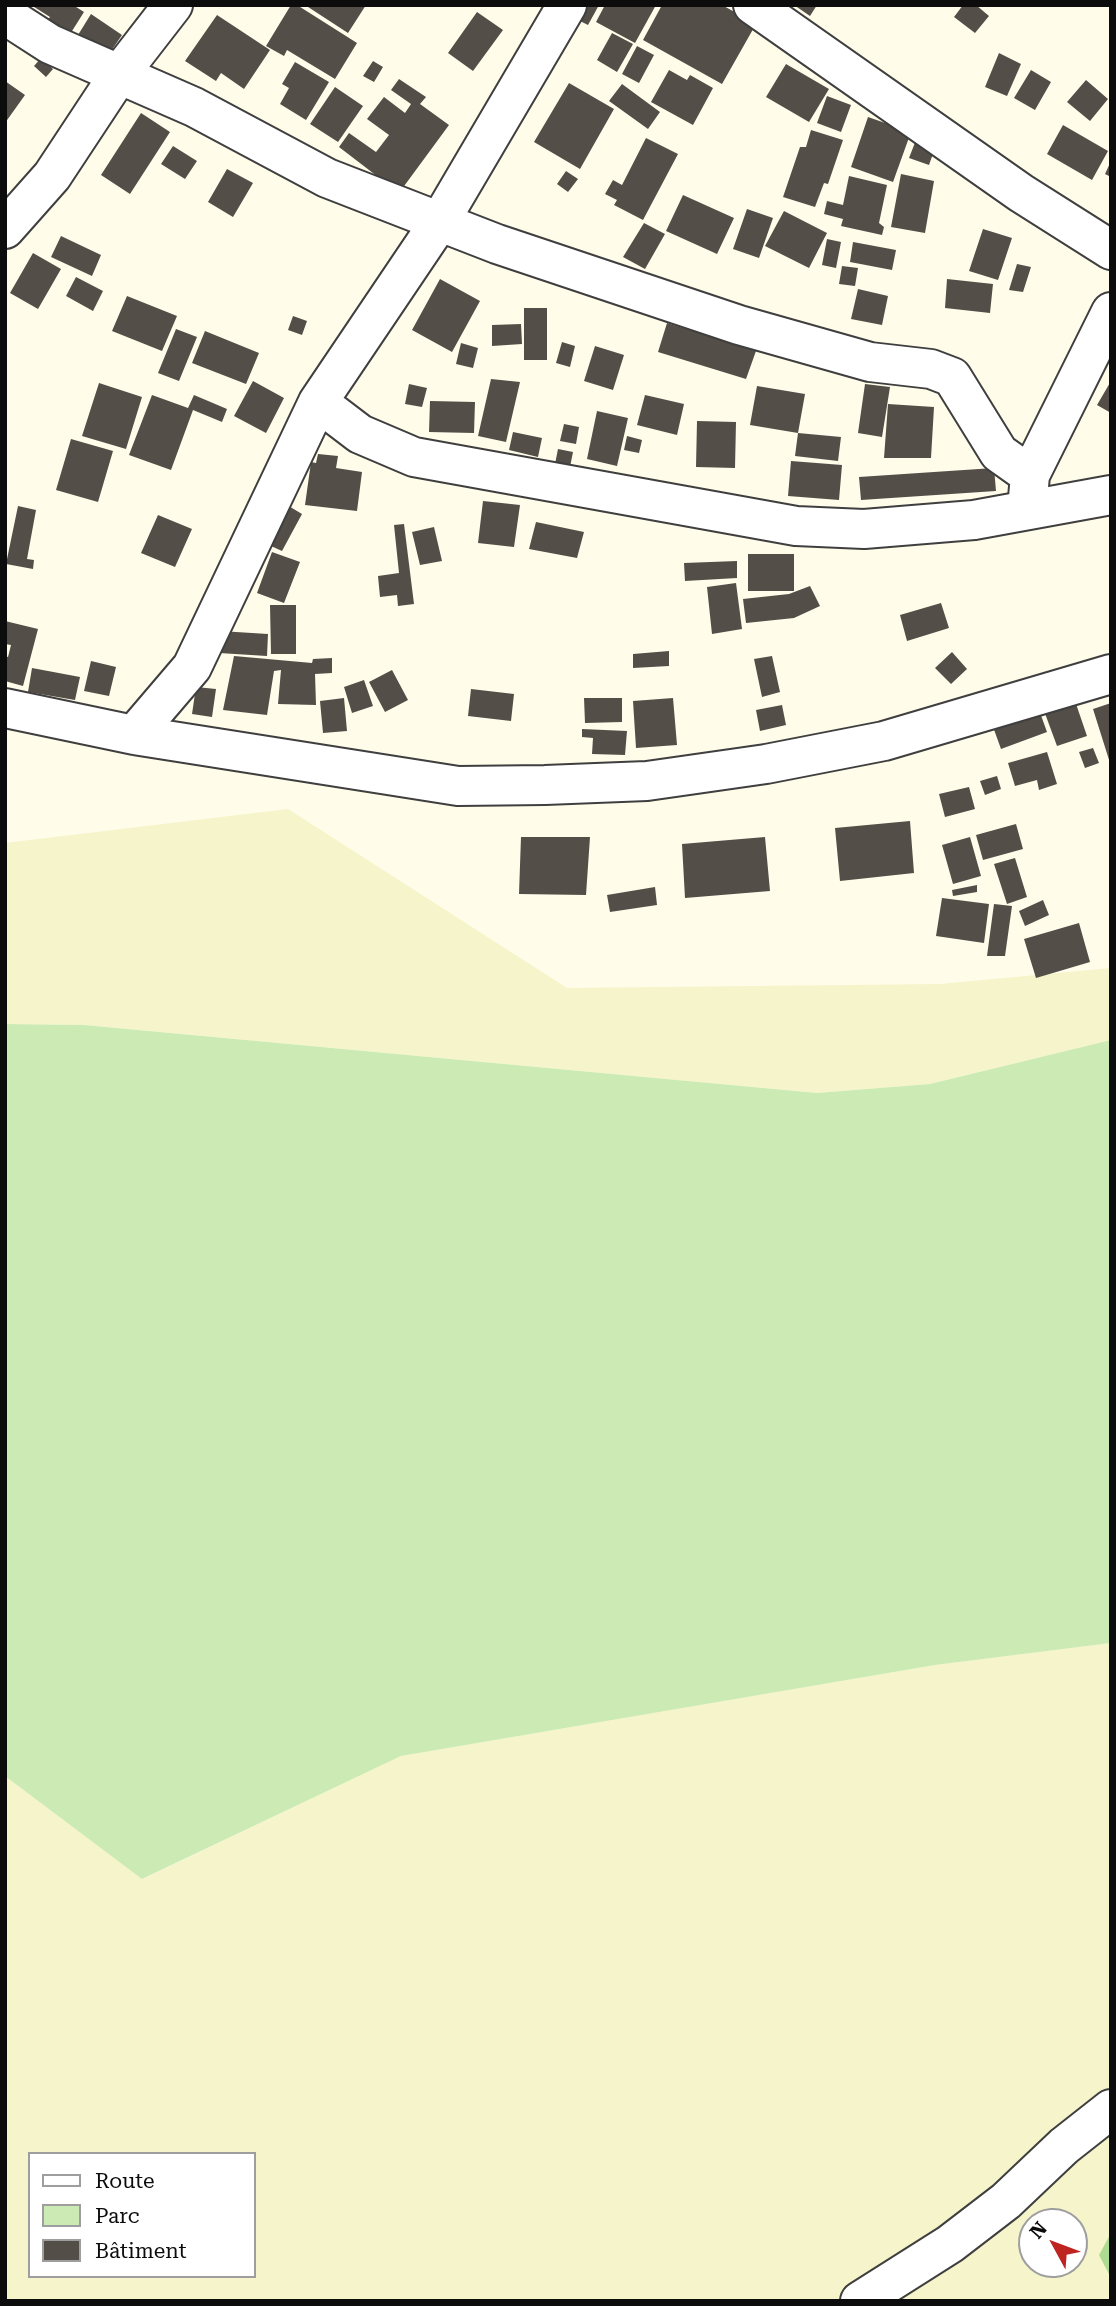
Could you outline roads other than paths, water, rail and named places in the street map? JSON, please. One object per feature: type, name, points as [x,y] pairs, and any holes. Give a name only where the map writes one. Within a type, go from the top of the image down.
[{"type":"street","points":[[5,229],[52,176],[118,76],[173,5]]},
{"type":"street","points":[[134,735],[192,667],[318,402],[440,220],[567,5]]},
{"type":"street","points":[[753,5],[1021,192],[1111,250]]},
{"type":"street","points":[[5,15],[50,44],[194,107],[327,178],[496,244],[739,325],[870,362],[931,369],[952,377],[999,453],[1029,493]]},
{"type":"street","points":[[1029,493],[1111,312]]},
{"type":"street","points":[[318,402],[360,434],[414,457],[796,526],[864,529],[974,520],[1029,493],[1111,495]]},
{"type":"street","points":[[5,708],[134,735],[458,786],[647,781],[766,764],[884,741],[1111,674]]},
{"type":"street","points":[[860,2301],[950,2244],[1006,2200],[1064,2146],[1111,2109]]}]
